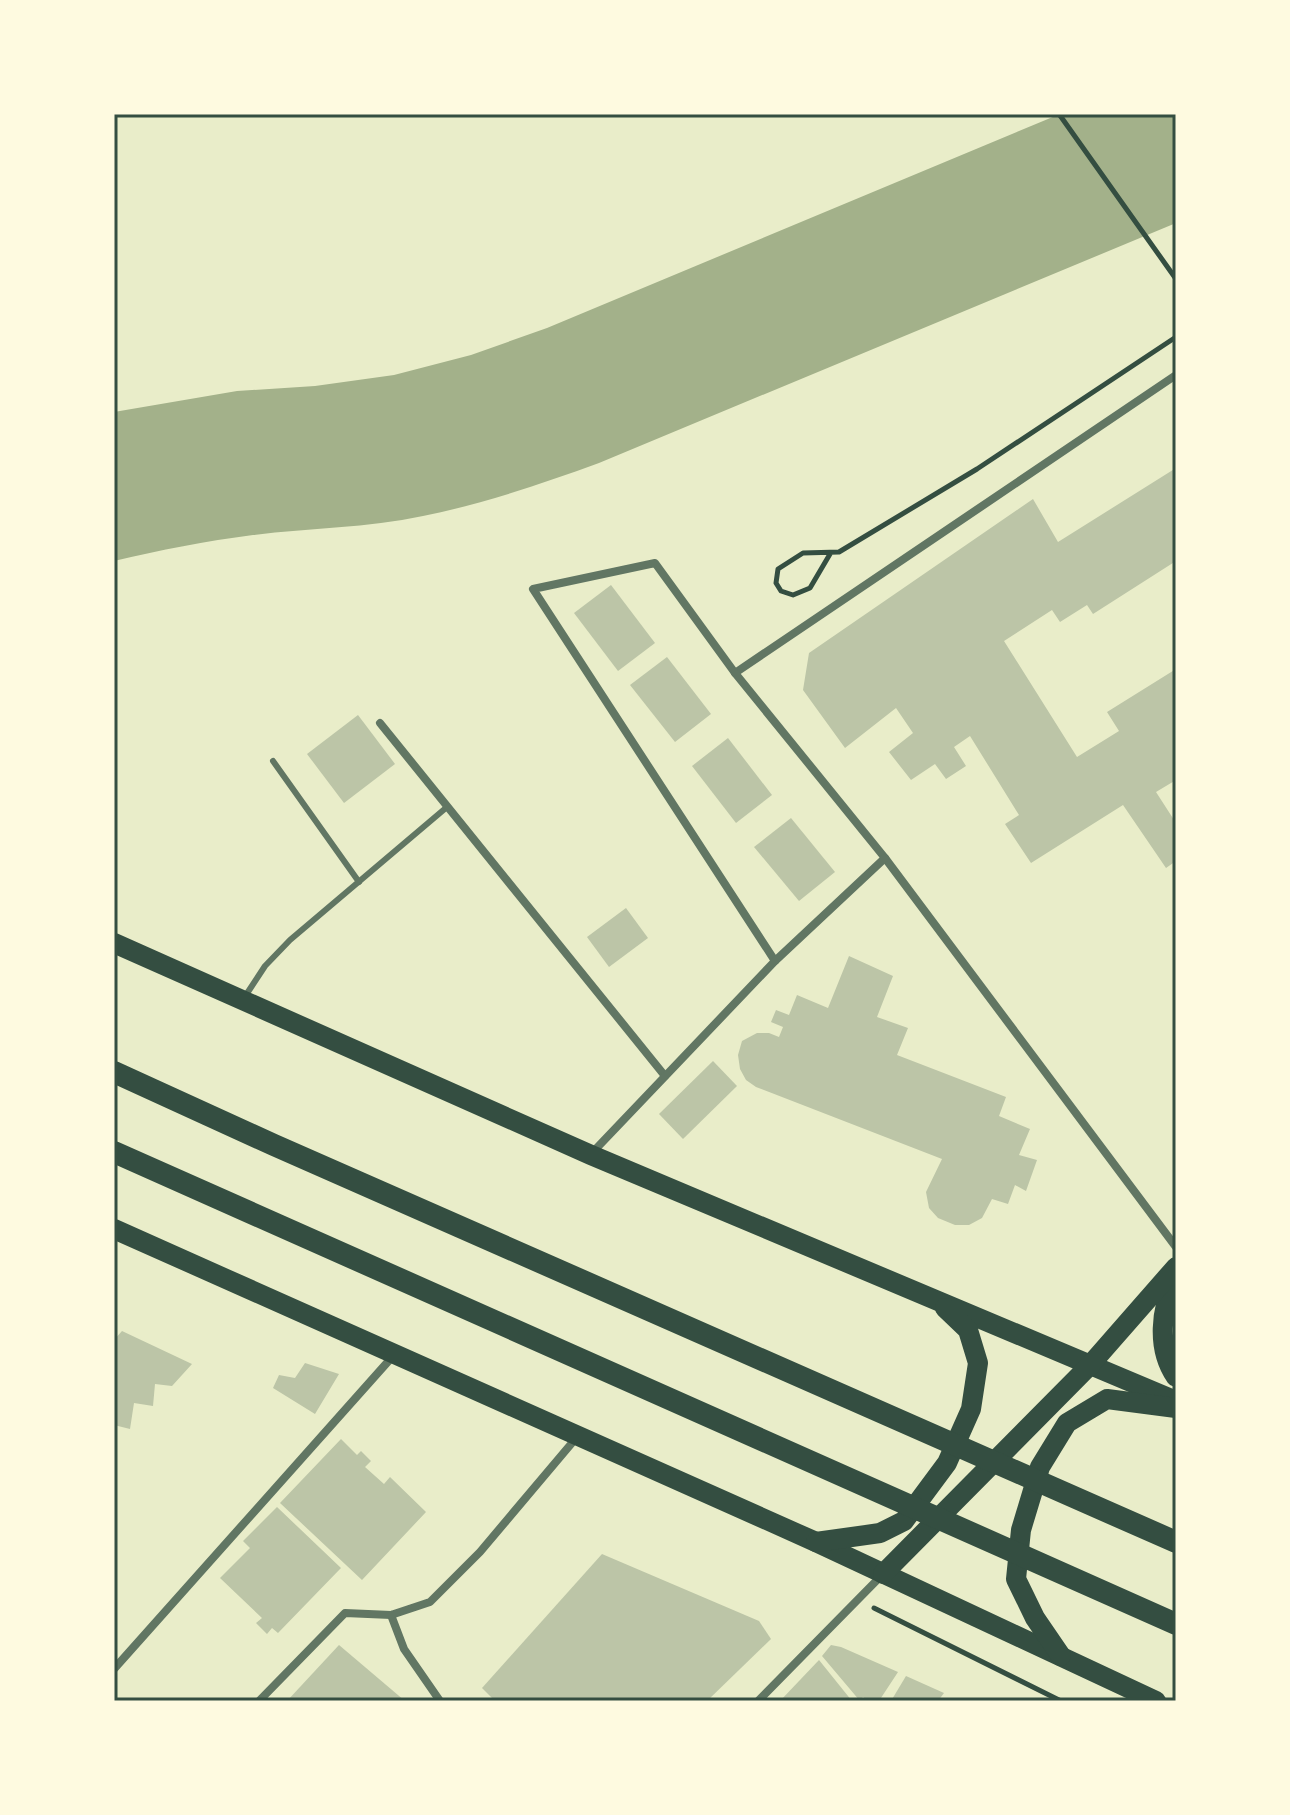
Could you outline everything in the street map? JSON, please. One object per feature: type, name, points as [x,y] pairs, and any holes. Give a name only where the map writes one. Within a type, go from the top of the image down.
[{"type":"highway","points":[[114,1072],[288,1152],[1176,1542]]},
{"type":"highway","points":[[114,1152],[1176,1624]]},
{"type":"main road","points":[[114,943],[591,1155],[1176,1401]]},
{"type":"main road","points":[[114,1229],[816,1542],[1156,1701]]},
{"type":"main road","points":[[883,1574],[1091,1364],[1176,1267]]},
{"type":"main road","points":[[1176,1276],[1166,1299],[1162,1326],[1169,1366],[1176,1377]]},
{"type":"main road","points":[[816,1542],[880,1533],[904,1521],[947,1463],[971,1409],[978,1363],[968,1330],[939,1302]]},
{"type":"main road","points":[[1062,1657],[1035,1618],[1016,1579],[1021,1530],[1040,1467],[1067,1423],[1107,1399],[1176,1408]]},
{"type":"street","points":[[735,673],[1176,375]]},
{"type":"street","points":[[775,961],[533,589],[655,563],[735,673],[885,858],[1176,1247]]},
{"type":"street","points":[[380,723],[665,1076]]},
{"type":"street","points":[[591,1155],[775,961],[885,858]]},
{"type":"street","points":[[114,1669],[394,1355]]},
{"type":"street","points":[[259,1701],[345,1613],[391,1615],[430,1602],[480,1552],[577,1436]]},
{"type":"street","points":[[758,1701],[883,1574]]},
{"type":"street","points":[[391,1615],[404,1649],[440,1701]]},
{"type":"lane","points":[[273,761],[359,882]]},
{"type":"lane","points":[[243,999],[265,966],[290,940],[447,807]]},
{"type":"path","points":[[1059,114],[1176,279]]},
{"type":"path","points":[[830,554],[810,588],[793,595],[781,591],[776,583],[778,569],[803,553],[839,552],[977,469],[1176,337]]},
{"type":"path","points":[[859,1600],[1061,1701]]},
{"type":"shaded area","points":[[1060,114],[1176,114],[1176,223],[599,463],[512,493],[402,520],[235,537],[114,561],[114,412],[237,391],[315,386],[394,375],[471,355],[547,328]]},
{"type":"building","points":[[1176,468],[1176,561],[1093,614],[1087,605],[1060,622],[1052,610],[1004,641],[1077,757],[1119,731],[1107,712],[1176,669],[1176,780],[1156,792],[1176,823],[1176,861],[1166,868],[1123,805],[1031,863],[1005,824],[1019,815],[970,736],[954,747],[966,766],[946,779],[935,764],[911,780],[889,752],[913,733],[896,708],[845,748],[803,690],[809,653],[1033,499],[1058,542]]},
{"type":"building","points":[[611,585],[655,643],[618,671],[574,613]]},
{"type":"building","points":[[667,657],[711,714],[675,742],[630,685]]},
{"type":"building","points":[[358,715],[395,764],[344,803],[307,754]]},
{"type":"building","points":[[728,738],[772,795],[736,823],[692,766]]},
{"type":"building","points":[[791,818],[835,872],[799,901],[754,847]]},
{"type":"building","points":[[626,908],[648,938],[609,967],[587,937]]},
{"type":"building","points":[[849,956],[893,976],[877,1017],[908,1028],[897,1055],[1006,1097],[999,1116],[1030,1129],[1019,1155],[1037,1160],[1026,1191],[1015,1185],[1008,1204],[992,1199],[982,1218],[969,1225],[955,1225],[938,1218],[929,1208],[926,1192],[942,1159],[756,1087],[746,1080],[738,1055],[742,1041],[757,1033],[779,1037],[783,1027],[771,1022],[776,1010],[789,1015],[797,995],[828,1008]]},
{"type":"building","points":[[713,1061],[737,1086],[683,1139],[659,1114]]},
{"type":"building","points":[[122,1331],[192,1364],[172,1386],[155,1384],[153,1406],[134,1403],[130,1429],[114,1425],[114,1340]]},
{"type":"building","points":[[305,1363],[339,1374],[315,1414],[273,1388],[279,1375],[295,1378]]},
{"type":"building","points":[[341,1439],[357,1455],[361,1451],[371,1461],[365,1467],[384,1484],[390,1477],[426,1512],[362,1580],[280,1503]]},
{"type":"building","points":[[277,1507],[341,1568],[278,1633],[272,1628],[267,1634],[256,1623],[262,1618],[220,1578],[250,1548],[243,1541]]},
{"type":"building","points":[[602,1554],[759,1621],[771,1639],[707,1701],[495,1701],[482,1688]]},
{"type":"building","points":[[339,1645],[405,1701],[287,1701]]},
{"type":"building","points":[[831,1645],[898,1672],[879,1701],[867,1701],[863,1697],[860,1701],[822,1656]]},
{"type":"building","points":[[819,1660],[852,1701],[780,1701]]},
{"type":"building","points":[[906,1676],[944,1693],[938,1701],[891,1701]]}]
